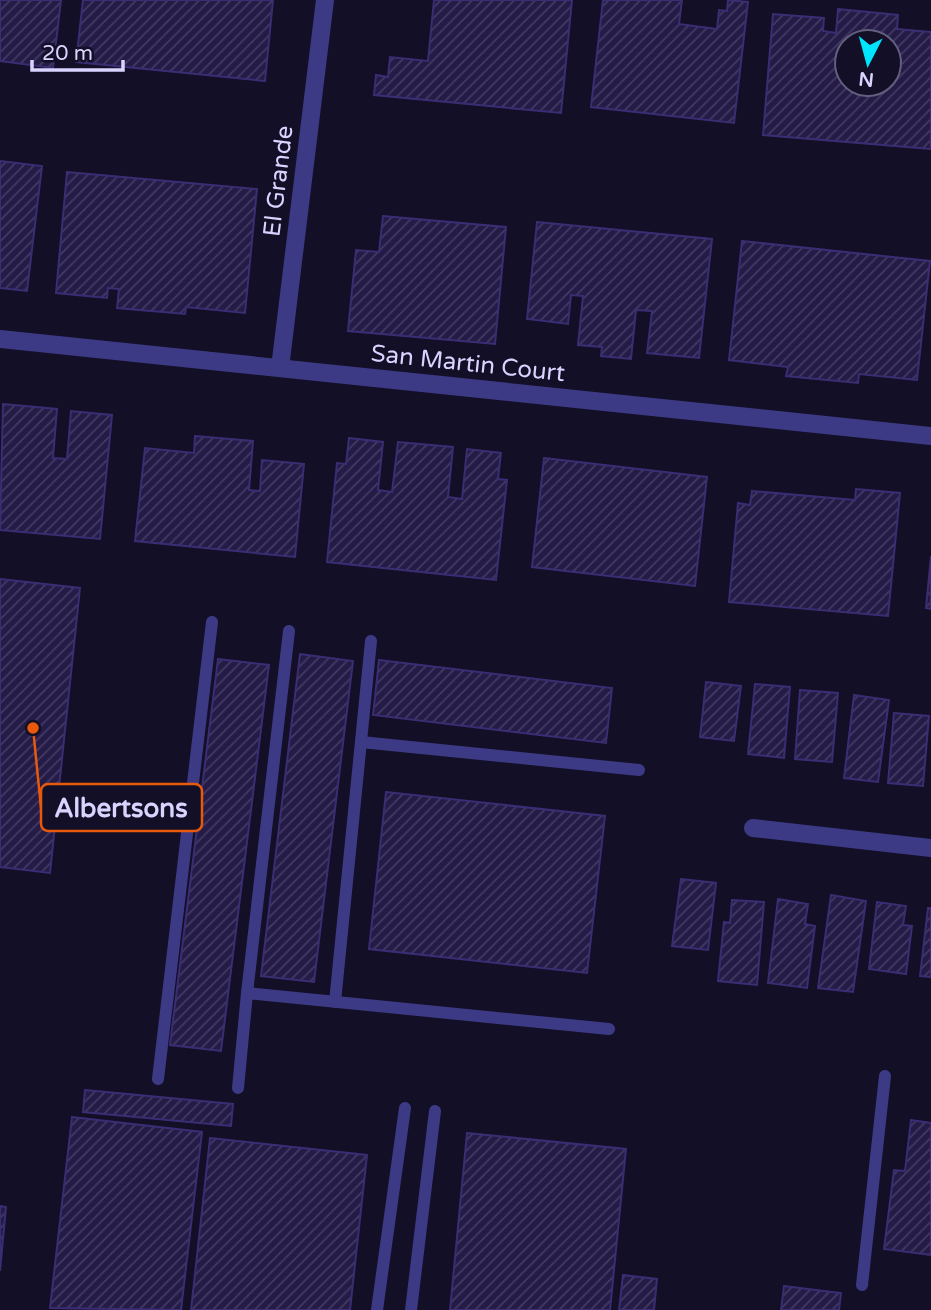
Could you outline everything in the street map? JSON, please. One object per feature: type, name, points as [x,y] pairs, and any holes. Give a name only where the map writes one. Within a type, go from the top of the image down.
[{"type":"street","name":"El Grande","points":[[280,369],[325,0]]},
{"type":"street","name":"San Martin Court","points":[[0,339],[931,436]]},
{"type":"street","points":[[753,828],[931,848]]},
{"type":"lane","points":[[158,1079],[212,622]]},
{"type":"lane","points":[[238,1088],[289,631]]},
{"type":"lane","points":[[335,1002],[371,641]]},
{"type":"lane","points":[[361,741],[639,770]]},
{"type":"lane","points":[[247,993],[608,1029]]},
{"type":"lane","points":[[862,1285],[885,1076]]},
{"type":"lane","points":[[377,1310],[405,1108]]},
{"type":"lane","points":[[411,1310],[435,1111]]},
{"type":"building","points":[[0,0],[61,0],[53,68],[0,61]]},
{"type":"building","points":[[83,0],[273,0],[265,81],[76,62]]},
{"type":"building","points":[[434,0],[572,0],[561,113],[374,95],[376,75],[388,77],[390,57],[428,61]]},
{"type":"building","points":[[603,0],[682,0],[679,24],[717,29],[719,10],[727,11],[728,0],[748,2],[734,123],[591,107]]},
{"type":"building","points":[[838,9],[898,15],[897,28],[836,28]]},
{"type":"building","points":[[773,14],[824,18],[823,31],[833,33],[833,98],[903,98],[903,30],[931,32],[931,149],[763,135]]},
{"type":"building","points":[[0,161],[42,166],[27,291],[0,288]]},
{"type":"building","points":[[67,172],[257,189],[245,313],[186,307],[185,314],[117,308],[119,289],[108,288],[107,298],[56,293]]},
{"type":"building","points":[[383,216],[506,227],[495,344],[348,331],[356,250],[379,252]]},
{"type":"building","points":[[537,222],[712,239],[699,358],[647,353],[652,311],[636,310],[631,359],[601,356],[602,347],[578,345],[583,296],[571,295],[568,324],[527,319]]},
{"type":"building","points":[[742,241],[930,261],[917,380],[859,374],[858,383],[786,376],[788,367],[729,360]]},
{"type":"building","points":[[3,404],[57,409],[53,458],[67,459],[71,411],[112,415],[100,539],[0,530]]},
{"type":"building","points":[[195,436],[253,441],[249,490],[260,491],[262,460],[304,464],[295,557],[135,541],[145,448],[194,453]]},
{"type":"building","points":[[349,438],[383,442],[378,490],[392,492],[398,442],[453,447],[448,497],[462,499],[467,449],[501,453],[498,479],[507,480],[496,580],[327,562],[337,463],[346,464]]},
{"type":"building","points":[[544,458],[707,477],[695,586],[532,567]]},
{"type":"building","points":[[856,489],[900,493],[888,616],[729,602],[738,503],[750,505],[752,491],[855,500]]},
{"type":"building","points":[[931,556],[931,609],[926,608]]},
{"type":"building","points":[[0,579],[80,588],[50,873],[0,867]]},
{"type":"building","points":[[300,654],[353,661],[314,982],[261,976]]},
{"type":"building","points":[[218,659],[269,665],[221,1051],[170,1045]]},
{"type":"building","points":[[379,660],[612,688],[606,743],[373,715]]},
{"type":"building","points":[[706,682],[741,686],[734,741],[700,737]]},
{"type":"building","points":[[755,684],[790,687],[784,758],[748,754]]},
{"type":"building","points":[[800,690],[838,693],[832,762],[795,759]]},
{"type":"building","points":[[854,695],[889,700],[878,782],[844,778]]},
{"type":"building","points":[[894,713],[929,716],[923,786],[888,783]]},
{"type":"building","points":[[386,792],[605,816],[587,973],[369,949]]},
{"type":"building","points":[[681,879],[716,883],[708,950],[672,946]]},
{"type":"building","points":[[831,895],[866,901],[853,992],[818,988]]},
{"type":"building","points":[[778,899],[808,904],[805,924],[815,926],[807,988],[768,983]]},
{"type":"building","points":[[732,900],[764,902],[757,985],[718,981],[724,922],[730,923]]},
{"type":"building","points":[[877,902],[906,906],[903,925],[912,926],[906,974],[869,969]]},
{"type":"building","points":[[928,908],[931,908],[931,977],[920,976]]},
{"type":"building","points":[[85,1090],[233,1104],[231,1126],[83,1112]]},
{"type":"building","points":[[72,1117],[202,1132],[181,1310],[50,1308]]},
{"type":"building","points":[[911,1120],[931,1123],[931,1255],[884,1249],[894,1170],[905,1171]]},
{"type":"building","points":[[467,1133],[626,1149],[610,1310],[450,1310]]},
{"type":"building","points":[[210,1138],[367,1155],[350,1310],[191,1310]]},
{"type":"building","points":[[0,1206],[6,1207],[0,1271]]},
{"type":"building","points":[[623,1275],[657,1279],[654,1310],[619,1310]]},
{"type":"building","points":[[784,1286],[841,1293],[839,1310],[781,1310]]},
{"type":"place","name":"Albertsons","points":[[33,728]]}]
